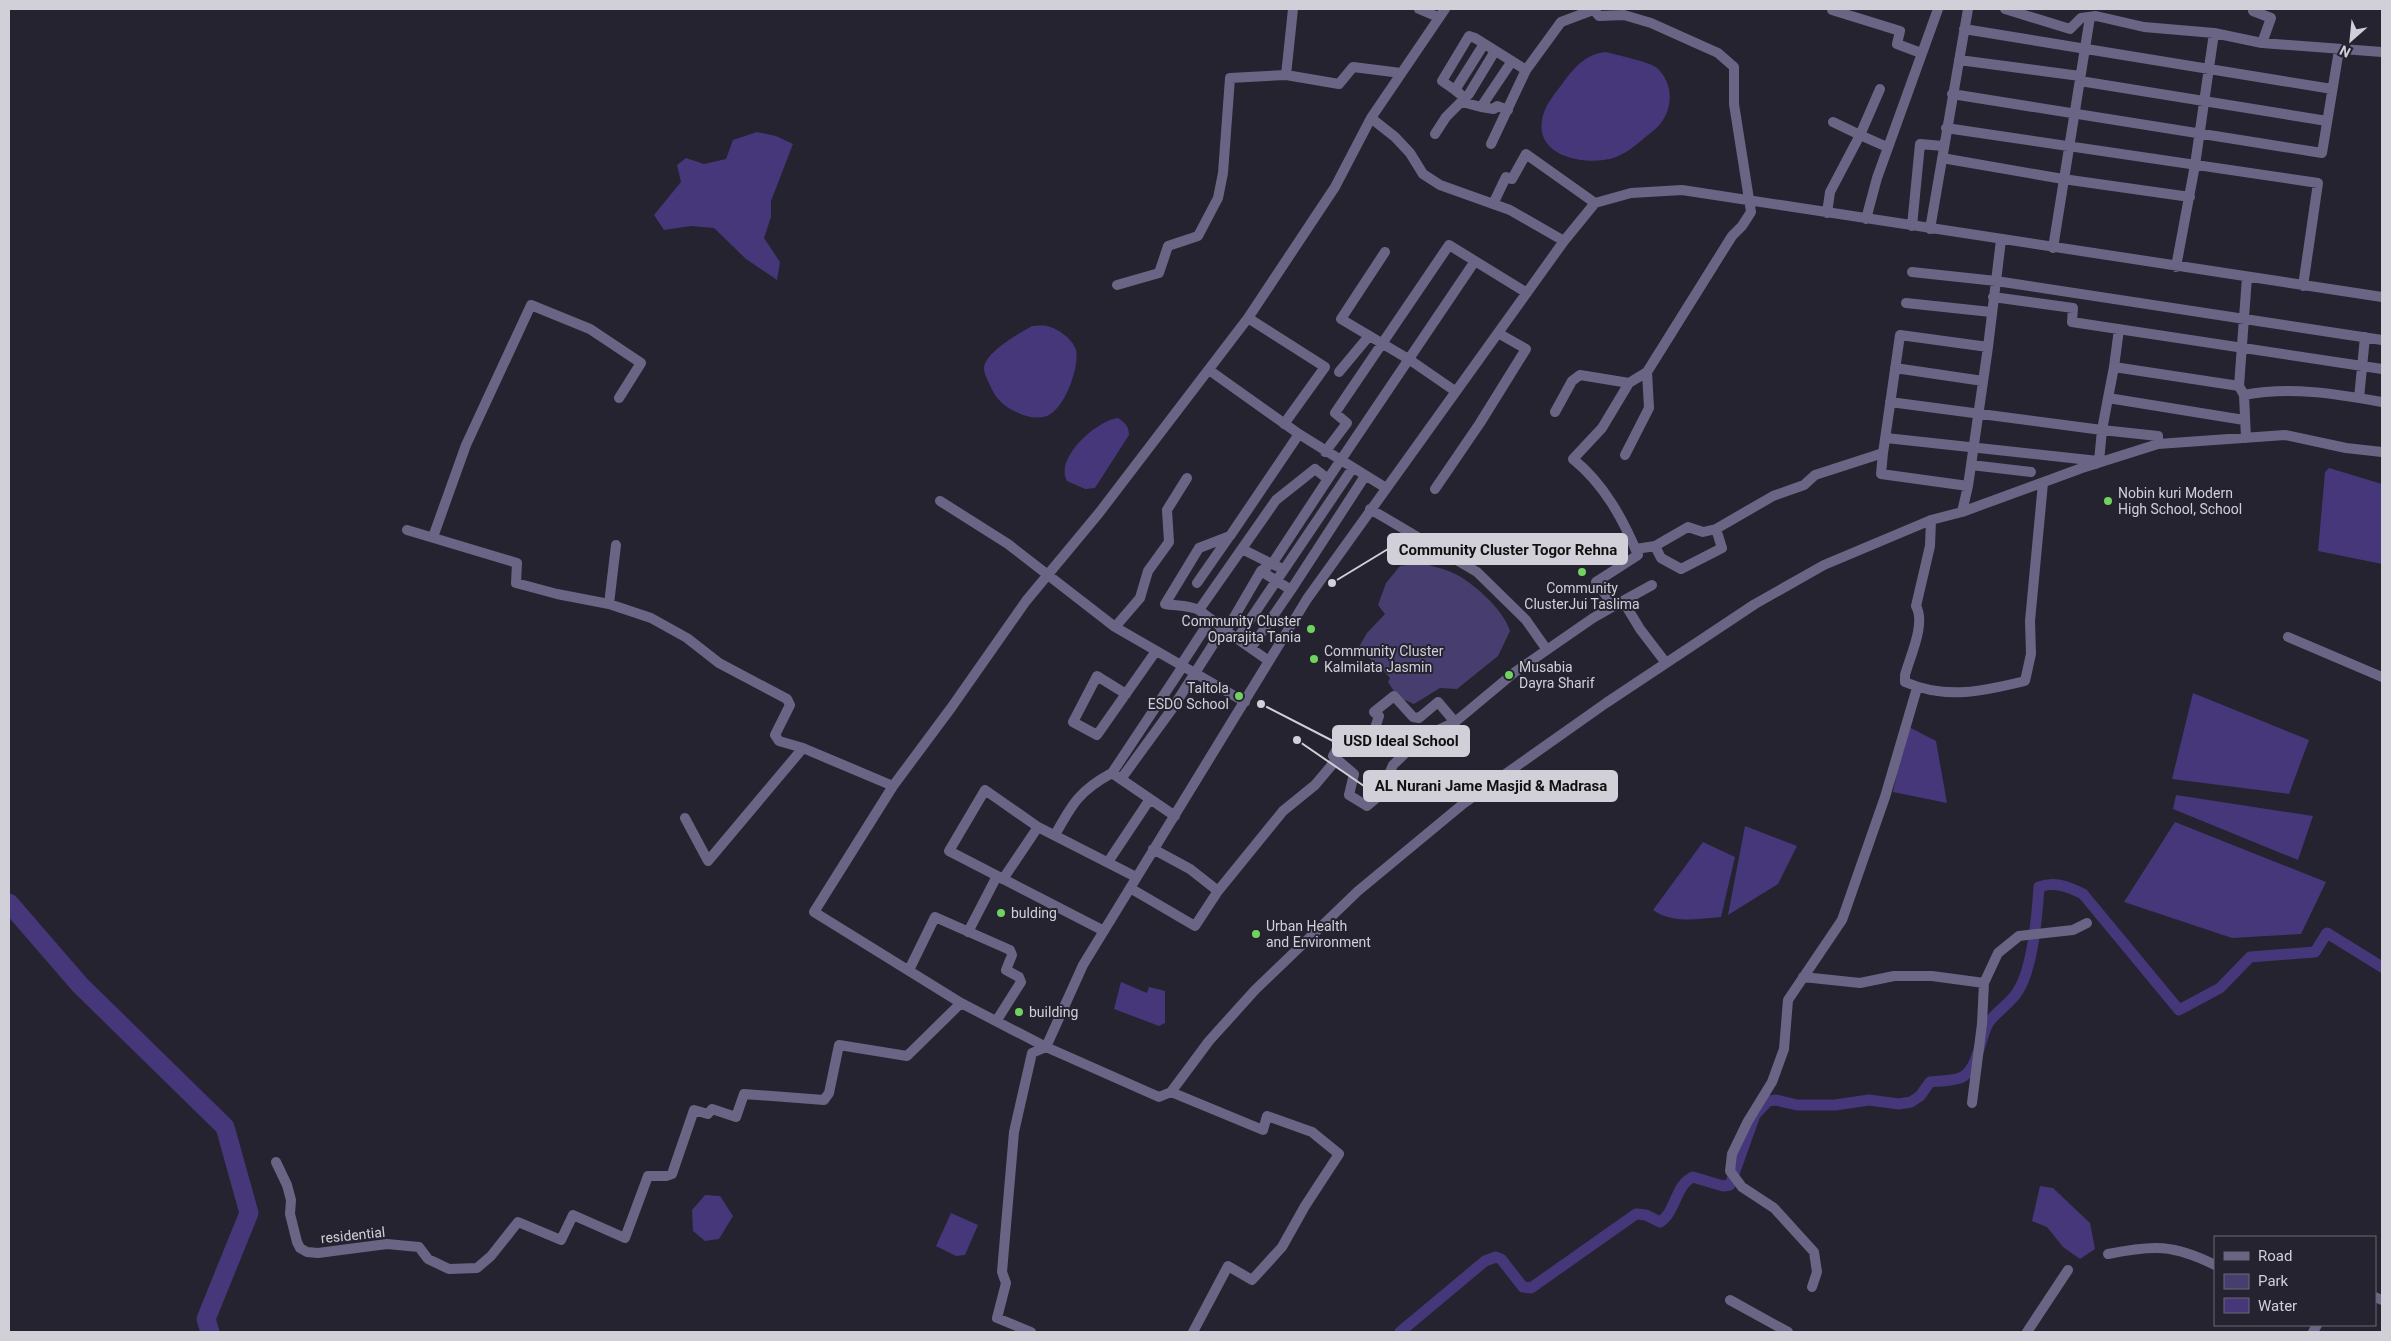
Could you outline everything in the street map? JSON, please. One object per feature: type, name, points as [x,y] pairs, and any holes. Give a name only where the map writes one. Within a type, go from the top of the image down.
[{"type":"street","points":[[1286,75],[1293,9]]},
{"type":"street","points":[[1419,9],[1441,13],[1371,118],[1334,187],[1248,318],[1099,513],[1046,574],[893,786],[814,912],[961,1003],[1046,1047],[1159,1097],[1171,1092],[1209,1041],[1255,990],[1358,891],[1463,804],[1598,708],[1755,604],[1824,565],[1931,520],[1962,512],[2097,462],[2158,444],[2286,435],[2346,448],[2382,452]]},
{"type":"street","points":[[1491,144],[1526,70],[1561,22],[1593,9],[1599,16],[1624,15],[1650,23],[1718,53],[1734,66],[1734,104],[1751,212],[1742,226],[1732,236],[1647,372],[1629,383],[1602,428],[1573,459],[1590,473],[1626,523],[1638,555],[1596,582],[1618,603],[1666,663]]},
{"type":"street","points":[[1831,9],[1900,31],[1897,44],[1921,54]]},
{"type":"street","points":[[1866,219],[1887,147],[1938,9]]},
{"type":"street","points":[[1930,229],[1968,9]]},
{"type":"street","points":[[2005,9],[2070,29],[2081,18],[2096,16],[2156,28],[2214,33],[2262,43],[2382,52]]},
{"type":"street","points":[[2254,9],[2253,11],[2271,18],[2262,43]]},
{"type":"street","points":[[2054,248],[2063,179],[2090,17]]},
{"type":"street","points":[[1964,28],[2332,89]]},
{"type":"street","points":[[2176,267],[2196,165],[2214,33]]},
{"type":"street","points":[[1508,110],[1497,106],[1494,109],[1481,107],[1463,100],[1455,90],[1442,80],[1470,36],[1526,70]]},
{"type":"street","points":[[1455,90],[1484,44]]},
{"type":"street","points":[[1952,94],[2322,153],[2339,50]]},
{"type":"street","points":[[1435,134],[1446,117],[1463,100],[1495,51]]},
{"type":"street","points":[[1959,60],[2080,78],[2327,121]]},
{"type":"street","points":[[1481,107],[1512,61]]},
{"type":"street","points":[[1117,285],[1159,273],[1168,246],[1198,236],[1218,198],[1223,173],[1230,78],[1286,75],[1339,84],[1353,67],[1401,74]]},
{"type":"street","points":[[1827,213],[1830,192],[1860,135],[1880,89]]},
{"type":"street","points":[[1371,118],[1395,137],[1410,153],[1423,174],[1440,184],[1510,210],[1564,241]]},
{"type":"street","points":[[1833,122],[1887,147]]},
{"type":"street","points":[[1946,128],[2318,183],[2303,286]]},
{"type":"street","points":[[1912,226],[1920,144],[1944,146]]},
{"type":"street","points":[[1493,204],[1506,177],[1512,179],[1526,154],[1595,203]]},
{"type":"street","points":[[1942,158],[2063,179],[2190,197]]},
{"type":"street","points":[[1031,1332],[997,1318],[1006,1283],[1002,1272],[1014,1132],[1032,1053],[1046,1047],[1084,965],[1153,849],[1308,599],[1455,391],[1564,241],[1595,203],[1631,193],[1682,190],[2247,278],[2382,297]]},
{"type":"street","points":[[1962,512],[1968,486],[2002,240]]},
{"type":"street","points":[[1325,452],[1347,424],[1335,413],[1449,246],[1527,293]]},
{"type":"street","points":[[1385,252],[1338,323],[1369,336],[1410,360],[1455,391]]},
{"type":"street","points":[[1055,835],[1074,801],[1094,783],[1116,776],[1195,674],[1261,571],[1272,564],[1475,261]]},
{"type":"street","points":[[1912,272],[1996,281],[2382,340]]},
{"type":"street","points":[[2246,438],[2241,347],[2247,278]]},
{"type":"street","points":[[1994,297],[2073,308],[2072,322],[2382,369]]},
{"type":"street","points":[[1906,303],[1992,312]]},
{"type":"street","points":[[433,537],[466,445],[531,305],[590,329],[641,363],[619,398]]},
{"type":"street","points":[[1248,318],[1324,367],[1284,424]]},
{"type":"street","points":[[2097,462],[2114,367],[2118,329]]},
{"type":"street","points":[[1435,489],[1480,423],[1526,349],[1498,333]]},
{"type":"street","points":[[1968,486],[1881,474],[1890,402],[1900,335],[1988,347]]},
{"type":"street","points":[[1339,372],[1369,336]]},
{"type":"street","points":[[2359,398],[2365,337]]},
{"type":"street","points":[[2114,367],[2242,391],[2299,391],[2382,402]]},
{"type":"street","points":[[1895,368],[1982,381]]},
{"type":"street","points":[[1209,370],[1298,434],[1352,469],[1386,488]]},
{"type":"street","points":[[1625,455],[1650,408],[1647,372]]},
{"type":"street","points":[[1555,412],[1572,381],[1580,375],[1629,383]]},
{"type":"street","points":[[2108,398],[2244,420]]},
{"type":"street","points":[[1890,402],[2158,436],[2158,444]]},
{"type":"street","points":[[1197,583],[1298,434]]},
{"type":"street","points":[[1886,438],[2097,462]]},
{"type":"street","points":[[1636,550],[1655,546],[1688,527],[1703,532],[1716,528],[1772,496],[1804,485],[1814,475],[1883,453]]},
{"type":"street","points":[[1970,465],[2031,472]]},
{"type":"street","points":[[1199,610],[1276,500],[1314,469],[1328,479]]},
{"type":"street","points":[[1237,639],[1352,469]]},
{"type":"street","points":[[1251,648],[1365,476]]},
{"type":"street","points":[[1115,627],[1140,598],[1148,571],[1169,542],[1166,510],[1187,478]]},
{"type":"street","points":[[1931,520],[1930,546],[1916,606],[1920,614],[1919,624],[1904,681],[1917,688],[1976,693],[2025,681],[2031,654],[2030,621],[2043,483]]},
{"type":"street","points":[[940,501],[1008,544],[1115,627],[1245,702]]},
{"type":"street","points":[[1370,509],[1477,572],[1526,620],[1547,650]]},
{"type":"street","points":[[1655,546],[1661,558],[1681,569],[1722,548],[1716,528]]},
{"type":"street","points":[[407,530],[517,563],[516,583],[557,594],[609,604],[651,618],[687,638],[719,663],[787,699],[790,704],[775,735],[779,741],[803,748],[893,786]]},
{"type":"street","points":[[1230,536],[1199,548],[1165,604],[1179,607],[1189,606],[1199,610],[1269,661]]},
{"type":"street","points":[[609,604],[616,545]]},
{"type":"street","points":[[1242,549],[1283,569]]},
{"type":"street","points":[[1261,571],[1291,590]]},
{"type":"street","points":[[1455,722],[1438,702],[1419,718],[1413,717],[1394,696],[1374,712],[1379,716],[1375,730],[1369,737],[1362,740],[1347,730],[1333,756],[1354,774],[1349,795],[1367,806],[1380,795],[1392,765],[1421,738],[1455,722],[1516,672],[1547,650],[1618,603],[1652,585]]},
{"type":"street","points":[[1116,776],[1211,619]]},
{"type":"street","points":[[2288,637],[2382,676]]},
{"type":"street","points":[[1126,694],[1096,676],[1074,722],[1097,735],[1126,694],[1156,651]]},
{"type":"street","points":[[1812,1287],[1817,1272],[1814,1252],[1774,1208],[1742,1187],[1730,1171],[1732,1154],[1748,1121],[1772,1082],[1784,1049],[1788,1000],[1842,920],[1885,797],[1917,688]]},
{"type":"street","points":[[685,818],[708,860],[803,748]]},
{"type":"street","points":[[1130,888],[1195,926],[1218,891],[1283,811],[1315,785],[1336,760]]},
{"type":"street","points":[[1116,776],[1175,816]]},
{"type":"street","points":[[1104,931],[949,851],[985,790],[1038,827],[1136,878]]},
{"type":"street","points":[[1108,862],[1150,799]]},
{"type":"street","points":[[968,932],[1000,878],[1038,827]]},
{"type":"street","points":[[1153,849],[1190,869],[1218,891]]},
{"type":"street","points":[[909,970],[934,918],[942,919],[1012,952],[1006,970],[1019,977],[1021,982],[997,1020]]},
{"type":"street","points":[[1972,1103],[1982,1024],[1984,983],[1998,953],[2018,936],[2073,930],[2087,923]]},
{"type":"street","points":[[1803,977],[1860,983],[1894,976],[1932,976],[1984,983]]},
{"type":"street","name":"residential","points":[[276,1162],[287,1185],[291,1200],[290,1214],[297,1242],[300,1248],[307,1252],[318,1253],[387,1244],[419,1247],[428,1259],[449,1269],[477,1268],[491,1256],[518,1222],[561,1240],[573,1215],[625,1238],[648,1176],[672,1174],[691,1114],[694,1110],[709,1114],[711,1109],[736,1117],[744,1094],[824,1100],[829,1093],[838,1045],[907,1056],[961,1003]]},
{"type":"street","points":[[1171,1092],[1263,1130],[1267,1116],[1312,1132],[1339,1154],[1282,1246],[1252,1280],[1228,1266],[1193,1332]]},
{"type":"street","points":[[2108,1254],[2135,1248],[2162,1247],[2176,1249],[2214,1265]]},
{"type":"street","points":[[2027,1332],[2068,1270]]},
{"type":"street","points":[[1730,1300],[1788,1332]]},
{"type":"green space","points":[[1421,563],[1448,571],[1468,582],[1494,605],[1507,623],[1510,631],[1498,656],[1457,689],[1440,688],[1414,704],[1398,697],[1388,682],[1390,678],[1383,670],[1371,659],[1356,652],[1367,633],[1385,614],[1378,605],[1386,583],[1400,566]]},
{"type":"water","points":[[1606,52],[1641,61],[1657,68],[1663,75],[1669,91],[1670,100],[1665,117],[1660,125],[1636,145],[1616,157],[1605,160],[1579,160],[1555,151],[1547,143],[1542,133],[1542,120],[1547,105],[1576,67],[1592,56]]},
{"type":"water","points":[[757,132],[776,136],[793,144],[771,201],[771,217],[764,238],[780,262],[777,280],[746,259],[714,228],[691,226],[664,230],[654,215],[681,182],[677,165],[686,158],[704,164],[726,159],[733,140]]},
{"type":"water","points":[[1032,326],[1047,326],[1064,335],[1072,342],[1077,358],[1073,378],[1063,399],[1057,408],[1043,417],[1030,417],[1003,404],[993,391],[984,370],[986,362],[996,350]]},
{"type":"water","points":[[1118,418],[1126,425],[1129,435],[1095,488],[1085,489],[1067,481],[1065,472],[1072,451],[1099,425]]},
{"type":"water","points":[[2329,468],[2382,484],[2382,564],[2318,551],[2325,472]]},
{"type":"water","points":[[2193,693],[2309,740],[2289,794],[2172,779]]},
{"type":"water","points":[[1907,726],[1936,741],[1947,803],[1893,792]]},
{"type":"water","points":[[2176,795],[2313,816],[2298,860],[2173,809]]},
{"type":"water","points":[[2175,822],[2326,882],[2301,934],[2232,938],[2124,902]]},
{"type":"water","points":[[1745,826],[1797,846],[1778,884],[1728,915]]},
{"type":"water","points":[[1703,842],[1735,857],[1721,917],[1685,920],[1669,917],[1653,910]]},
{"type":"water","points":[[1121,982],[1147,993],[1149,987],[1165,991],[1165,1023],[1159,1026],[1114,1009]]},
{"type":"water","points":[[2040,1186],[2053,1188],[2090,1223],[2095,1249],[2080,1259],[2063,1247],[2047,1227],[2032,1221]]},
{"type":"water","points":[[705,1195],[720,1196],[733,1216],[719,1239],[705,1241],[693,1231],[692,1210]]},
{"type":"water","points":[[951,1213],[978,1225],[965,1255],[956,1256],[936,1246]]},
{"type":"waterway","points":[[1400,1332],[1485,1261],[1496,1257],[1501,1259],[1523,1287],[1531,1288],[1636,1214],[1646,1215],[1660,1222],[1669,1212],[1682,1186],[1693,1177],[1723,1186],[1730,1185],[1755,1115],[1768,1101],[1776,1100],[1797,1105],[1835,1105],[1869,1100],[1899,1104],[1911,1102],[1920,1096],[1930,1082],[1956,1079],[1966,1074],[1975,1061],[1989,1022],[2015,995],[2023,981],[2031,955],[2039,887],[2056,885],[2067,887],[2083,894],[2179,1010],[2220,988],[2250,957],[2315,952],[2327,933],[2382,967]]},
{"type":"waterway","points":[[9,903],[80,985],[225,1127],[249,1213],[206,1319],[210,1332]]},
{"type":"place","name":"Nobin kuri Modern High School, School","points":[[2108,501]]},
{"type":"place","name":"Community ClusterJui Taslima","points":[[1582,572]]},
{"type":"place","name":"Community Cluster Togor Rehna","points":[[1332,583]]},
{"type":"place","name":"Community Cluster Oparajita Tania","points":[[1311,629]]},
{"type":"place","name":"Community Cluster Kalmilata Jasmin","points":[[1314,659]]},
{"type":"place","name":"Musabia Dayra Sharif","points":[[1509,675]]},
{"type":"place","name":"Taltola ESDO School","points":[[1239,696]]},
{"type":"place","name":"USD Ideal School","points":[[1261,704]]},
{"type":"place","name":"AL Nurani Jame Masjid & Madrasa","points":[[1297,740]]},
{"type":"place","name":"bulding","points":[[1001,913]]},
{"type":"place","name":"Urban Health and Environment","points":[[1256,934]]},
{"type":"place","name":"building","points":[[1019,1012]]}]
